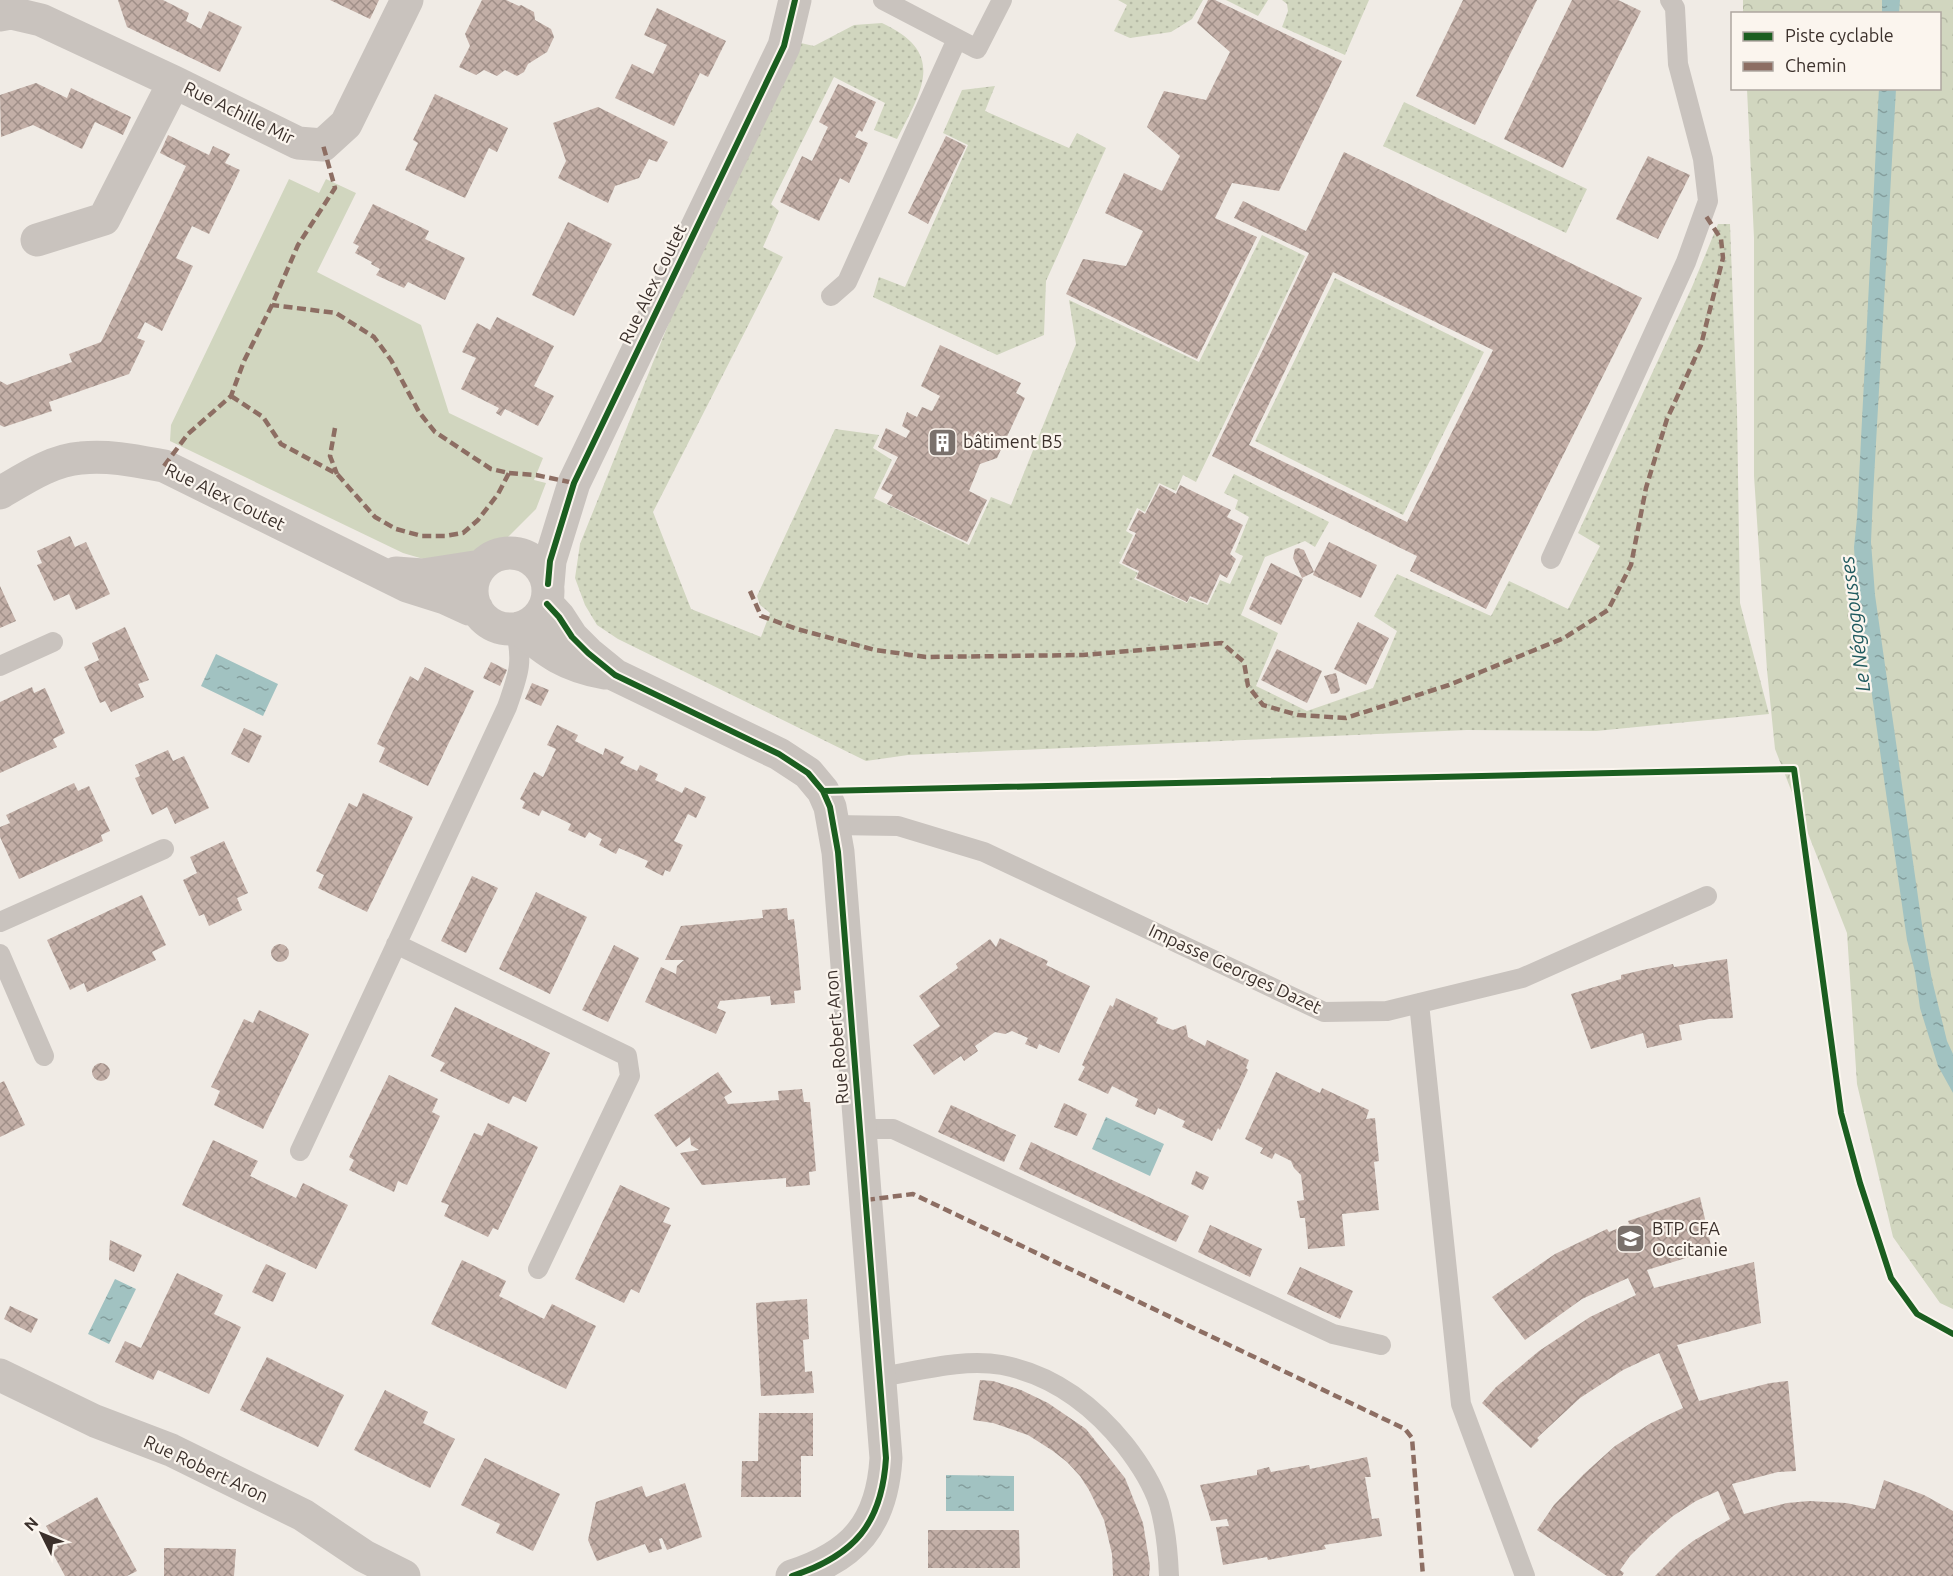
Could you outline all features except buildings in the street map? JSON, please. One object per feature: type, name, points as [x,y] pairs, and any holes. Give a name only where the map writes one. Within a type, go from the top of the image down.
[{"type":"street","name":"Rue Achille Mir","points":[[6,10],[41,20],[298,143],[323,145],[346,124],[407,0]]},
{"type":"street","name":"Rue Alex Coutet","points":[[548,594],[550,561],[574,483],[784,46],[795,0]]},
{"type":"street","points":[[37,240],[104,219],[174,82]]},
{"type":"street","name":"Rue Alex Coutet","points":[[0,493],[15,476],[79,458],[122,459],[164,466],[406,586],[445,598],[469,609],[477,609]]},
{"type":"street","name":"Rue Alex Coutet","points":[[377,571],[423,575],[494,559],[524,540],[574,483]]},
{"type":"street","points":[[526,555],[541,567],[548,594],[537,620],[517,629],[500,628],[486,621],[477,609],[472,595],[474,580],[494,559],[526,555]]},
{"type":"street","name":"Rue Robert Aron","points":[[548,594],[572,637],[615,675],[779,754],[808,773],[823,791],[830,807],[838,852],[886,1458],[884,1482],[878,1503],[869,1523],[855,1542],[822,1565],[792,1576]]},
{"type":"street","name":"Rue Robert Aron","points":[[517,629],[555,657],[582,669],[615,675]]},
{"type":"street","name":"Rue Robert Aron","points":[[0,1375],[94,1420],[171,1450],[303,1515],[360,1566],[404,1576]]},
{"type":"lane","points":[[882,0],[977,49],[1002,0]]},
{"type":"lane","points":[[1551,559],[1686,262],[1708,201],[1703,159],[1678,64],[1675,8],[1670,0]]},
{"type":"lane","points":[[831,296],[847,282],[957,39]]},
{"type":"lane","points":[[300,1151],[507,707],[518,676],[521,652],[517,629]]},
{"type":"lane","points":[[0,666],[53,642]]},
{"type":"lane","name":"Impasse Georges Dazet","points":[[834,825],[898,825],[984,852],[1324,1012],[1387,1011],[1522,978],[1707,896]]},
{"type":"lane","points":[[0,922],[164,849]]},
{"type":"lane","points":[[396,944],[627,1056],[630,1076],[537,1269]]},
{"type":"lane","points":[[0,954],[44,1056]]},
{"type":"lane","points":[[1419,1004],[1461,1404],[1526,1576]]},
{"type":"lane","points":[[860,1129],[893,1129],[1333,1334],[1381,1345]]},
{"type":"lane","points":[[880,1377],[962,1364],[1001,1365],[1039,1377],[1067,1390],[1091,1407],[1112,1428],[1140,1465],[1158,1503],[1168,1543],[1169,1576]]},
{"type":"green space","points":[[1118,0],[1203,0],[1192,19],[1171,32],[1130,38],[1114,31],[1127,5]]},
{"type":"green space","points":[[1226,0],[1268,0],[1258,16]]},
{"type":"green space","points":[[1282,0],[1369,0],[1345,55],[1282,27],[1288,11],[1287,4]]},
{"type":"green space","points":[[1743,0],[1953,0],[1953,1309],[1940,1303],[1893,1237],[1857,1084],[1847,933],[1775,749],[1767,670],[1754,476],[1754,238],[1747,90],[1941,90],[1941,12],[1743,12]]},
{"type":"green space","points":[[882,23],[902,35],[915,47],[922,60],[923,74],[914,104],[897,139],[874,130],[885,103],[834,77],[771,204],[779,211],[763,247],[783,257],[653,512],[691,609],[761,637],[770,613],[760,605],[757,596],[835,429],[879,435],[873,448],[892,460],[874,498],[969,545],[991,497],[1011,505],[1076,344],[1069,300],[1199,362],[1262,235],[1305,256],[1196,482],[1183,475],[1176,491],[1159,483],[1145,512],[1137,508],[1126,531],[1133,535],[1119,563],[1138,573],[1134,579],[1187,603],[1190,598],[1208,605],[1220,580],[1230,584],[1243,556],[1235,552],[1249,517],[1235,509],[1238,500],[1224,493],[1234,474],[1329,522],[1315,547],[1305,541],[1265,557],[1241,615],[1278,633],[1256,686],[1307,711],[1373,688],[1397,631],[1374,616],[1397,574],[1491,616],[1509,581],[1568,609],[1600,546],[1578,533],[1692,287],[1718,224],[1730,224],[1737,411],[1740,603],[1769,714],[1596,731],[1467,730],[908,755],[866,761],[618,639],[597,625],[585,605],[575,578],[580,544],[783,39],[814,46],[854,25]]},
{"type":"green space","points":[[995,86],[985,111],[1069,148],[1077,133],[1106,148],[1046,281],[1044,335],[997,355],[873,297],[879,277],[905,287],[968,145],[943,133],[962,90]]},
{"type":"green space","points":[[1404,102],[1587,189],[1566,233],[1383,146]]},
{"type":"green space","points":[[289,179],[319,193],[326,179],[356,193],[317,272],[421,325],[449,413],[543,458],[534,480],[546,483],[536,509],[508,537],[484,546],[469,560],[437,563],[403,553],[170,441],[171,425]]},
{"type":"green space","points":[[1335,278],[1484,352],[1403,515],[1255,441]]},
{"type":"water","points":[[1882,0],[1900,0],[1899,12],[1882,12]]},
{"type":"water","points":[[1879,90],[1896,90],[1871,542],[1875,595],[1922,925],[1932,980],[1947,1041],[1953,1054],[1953,1093],[1938,1066],[1920,1008],[1915,972],[1907,940],[1856,583],[1854,547]]},
{"type":"water","points":[[216,654],[278,684],[263,716],[201,686]]},
{"type":"water","points":[[1106,1117],[1164,1144],[1150,1176],[1092,1149]]},
{"type":"water","points":[[115,1279],[136,1289],[109,1344],[88,1334]]},
{"type":"water","points":[[946,1475],[1014,1476],[1014,1511],[946,1511]]},
{"type":"marked path","points":[[164,466],[188,434],[231,396],[244,361],[298,245],[335,188],[323,145]]},
{"type":"marked path","points":[[750,591],[761,616],[797,629],[875,650],[926,657],[1083,655],[1222,643],[1244,662],[1248,686],[1263,705],[1298,715],[1346,718],[1449,685],[1564,638],[1608,610],[1631,565],[1646,488],[1667,419],[1701,345],[1723,258],[1721,239],[1704,213]]},
{"type":"marked path","points":[[231,396],[263,417],[281,444],[337,474],[375,517],[396,529],[422,536],[463,533],[478,520],[498,494],[509,473],[491,469],[435,432],[419,412],[391,360],[374,337],[336,313],[272,305]]},
{"type":"marked path","points":[[335,428],[330,456],[337,474]]},
{"type":"marked path","points":[[509,473],[536,475],[574,483]]},
{"type":"marked path","points":[[866,1200],[913,1194],[1405,1429],[1412,1438],[1423,1576]]},
{"type":"cycle path","points":[[548,584],[550,561],[574,483],[784,46],[795,0]]},
{"type":"cycle path","points":[[547,604],[572,637],[615,675],[779,754],[808,773],[823,791],[830,807],[838,852],[886,1458],[878,1501],[871,1519],[861,1534],[832,1558],[792,1576]]},
{"type":"cycle path","points":[[823,791],[1794,769],[1841,1113],[1860,1183],[1891,1278],[1917,1314],[1953,1334]]},
{"type":"place","name":"bâtiment B5","points":[[942,442]]},
{"type":"place","name":"BTP CFA Occitanie","points":[[1631,1239]]},
{"type":"water label","name":"Le Négogousses","points":[[1855,624]]}]
